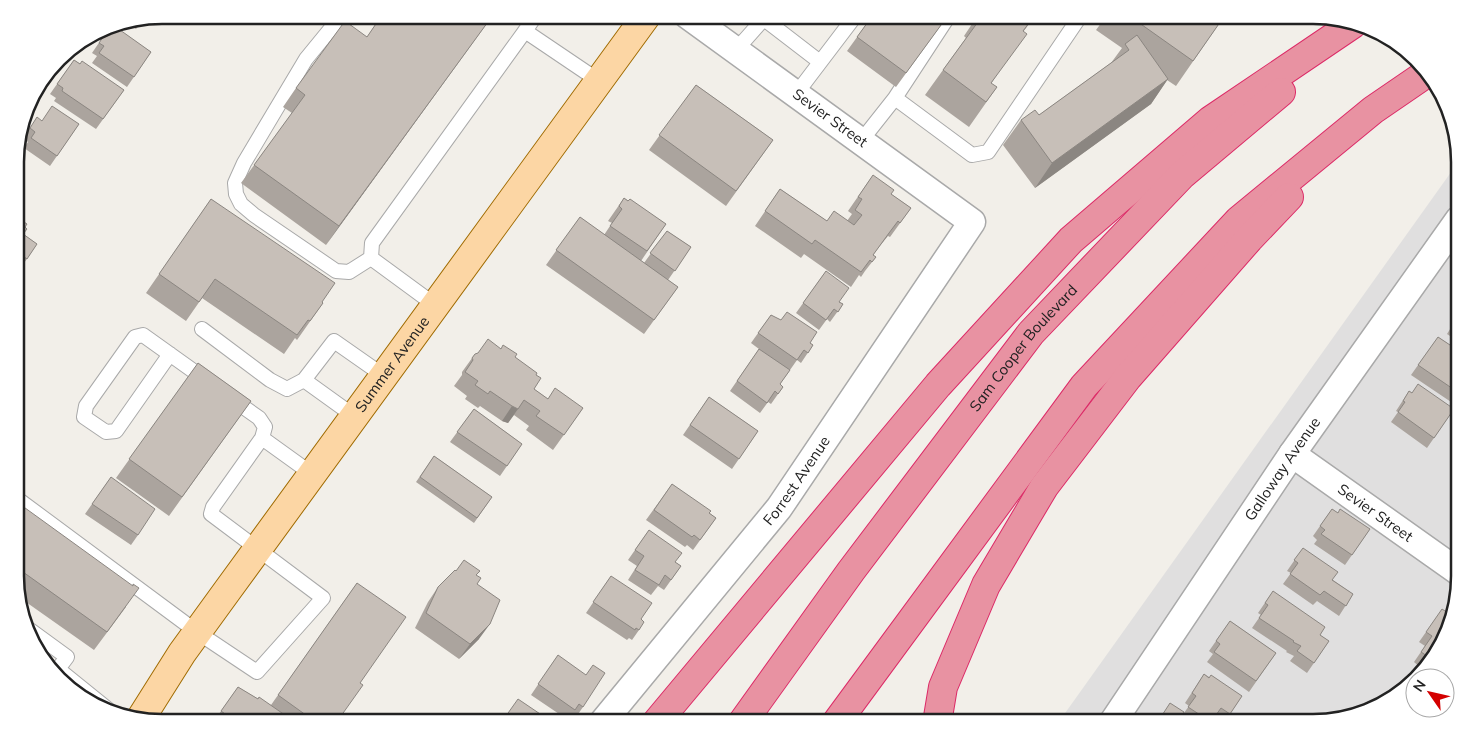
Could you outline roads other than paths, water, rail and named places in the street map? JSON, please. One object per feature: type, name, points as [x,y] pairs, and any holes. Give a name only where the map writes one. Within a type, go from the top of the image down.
[{"type":"highway","points":[[663,714],[938,384],[1071,240],[1211,120],[1348,28]]},
{"type":"highway","name":"Sam Cooper Boulevard","points":[[748,714],[851,571],[1032,333],[1182,175],[1356,30]]},
{"type":"highway","points":[[843,714],[1084,386],[1239,220],[1373,110],[1422,77]]},
{"type":"highway","points":[[938,714],[943,687],[986,585],[1044,487],[1128,378],[1249,239],[1373,110]]},
{"type":"main road","name":"Summer Avenue","points":[[144,713],[197,632],[640,24]]},
{"type":"street","name":"Sevier Street","points":[[700,24],[972,222]]},
{"type":"street","name":"Forrest Avenue","points":[[609,714],[780,508],[972,222]]},
{"type":"street","name":"Galloway Avenue","points":[[1118,714],[1292,454],[1451,230]]},
{"type":"street","name":"Sevier Street","points":[[1292,454],[1451,567]]},
{"type":"lane","points":[[335,24],[306,59],[244,163],[235,183],[236,194],[242,204],[254,215],[336,271],[349,272],[371,258]]},
{"type":"lane","points":[[371,258],[372,243],[530,24]]},
{"type":"lane","points":[[736,50],[757,24]]},
{"type":"lane","points":[[773,24],[820,62]]},
{"type":"lane","points":[[796,94],[849,24]]},
{"type":"lane","points":[[861,141],[894,98],[943,24]]},
{"type":"lane","points":[[894,98],[972,154],[988,152],[1075,24]]},
{"type":"lane","points":[[525,31],[599,81]]},
{"type":"lane","points":[[371,258],[435,306]]},
{"type":"lane","points":[[202,329],[270,380],[288,389],[304,380],[334,341],[384,376]]},
{"type":"lane","points":[[24,504],[197,632],[257,672],[323,598],[211,514],[213,507],[262,438],[265,427],[259,418],[144,335],[135,336],[86,406],[84,417],[106,432],[116,431],[170,354]]},
{"type":"lane","points":[[304,380],[354,416]]},
{"type":"lane","points":[[262,438],[312,474]]},
{"type":"lane","points":[[37,635],[67,657],[59,668]]}]
